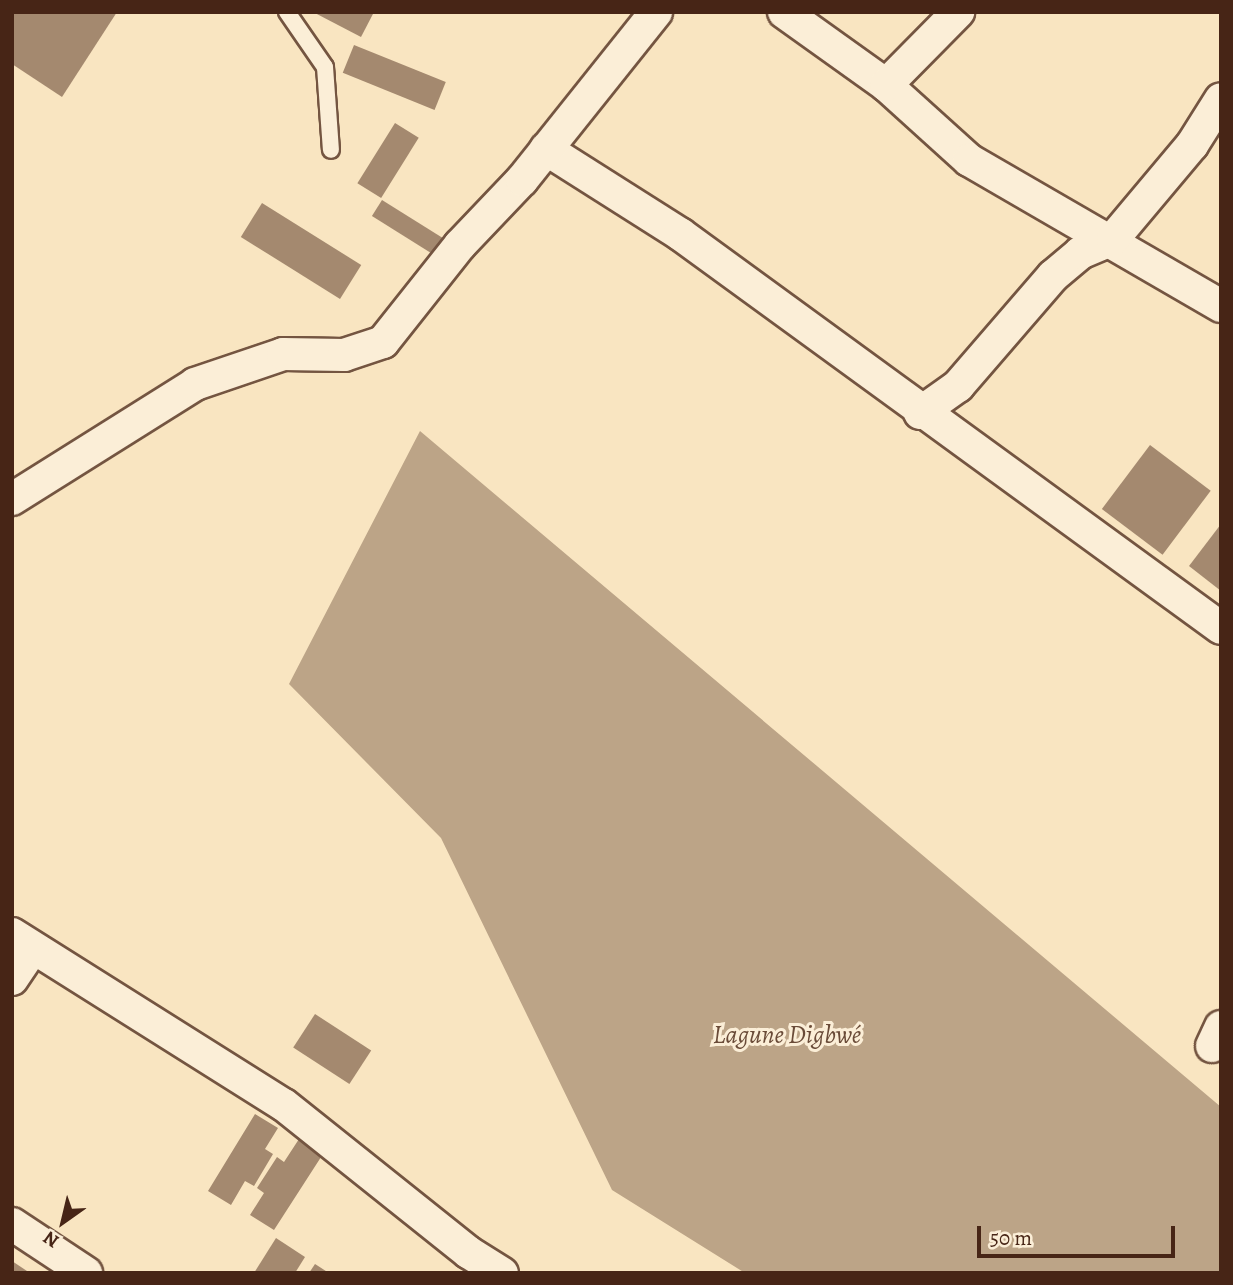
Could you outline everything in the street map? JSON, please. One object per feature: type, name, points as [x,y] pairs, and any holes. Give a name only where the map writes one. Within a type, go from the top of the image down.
[{"type":"street","points":[[12,499],[195,384],[283,354],[344,355],[383,342],[460,245],[546,149],[656,12]]},
{"type":"street","points":[[784,12],[886,85],[969,160],[1051,210],[1113,239],[1221,306]]},
{"type":"street","points":[[886,85],[958,12]]},
{"type":"street","points":[[920,413],[958,386],[1054,276],[1080,253],[1113,239],[1192,145],[1221,99]]},
{"type":"street","points":[[546,149],[680,234],[920,413],[1221,628]]},
{"type":"street","points":[[12,979],[22,941],[285,1105],[461,1262],[502,1273]]},
{"type":"street","points":[[12,1224],[86,1273]]},
{"type":"lane","points":[[287,12],[325,67],[331,150]]},
{"type":"water","name":"Lagune Digbwé","points":[[420,431],[1221,1107],[1221,1273],[745,1273],[612,1190],[441,838],[289,684]]},
{"type":"building","points":[[12,12],[117,12],[62,97],[12,64]]},
{"type":"building","points":[[313,12],[374,12],[361,37]]},
{"type":"building","points":[[354,45],[446,82],[435,110],[343,73]]},
{"type":"building","points":[[395,123],[419,138],[381,198],[357,183]]},
{"type":"building","points":[[382,200],[452,244],[442,260],[372,216]]},
{"type":"building","points":[[262,203],[361,265],[340,299],[241,237]]},
{"type":"building","points":[[1150,445],[1211,491],[1163,555],[1102,509]]},
{"type":"building","points":[[1221,524],[1221,591],[1189,566]]},
{"type":"building","points":[[315,1014],[371,1050],[349,1084],[293,1048]]},
{"type":"building","points":[[255,1114],[278,1128],[265,1149],[273,1154],[254,1186],[245,1181],[231,1205],[208,1191]]},
{"type":"building","points":[[299,1139],[323,1154],[274,1230],[250,1215],[264,1193],[257,1188],[277,1157],[284,1162]]},
{"type":"building","points":[[276,1238],[305,1257],[295,1273],[254,1273]]},
{"type":"building","points":[[12,1261],[30,1273],[12,1273]]},
{"type":"building","points":[[315,1264],[329,1273],[309,1273]]}]
